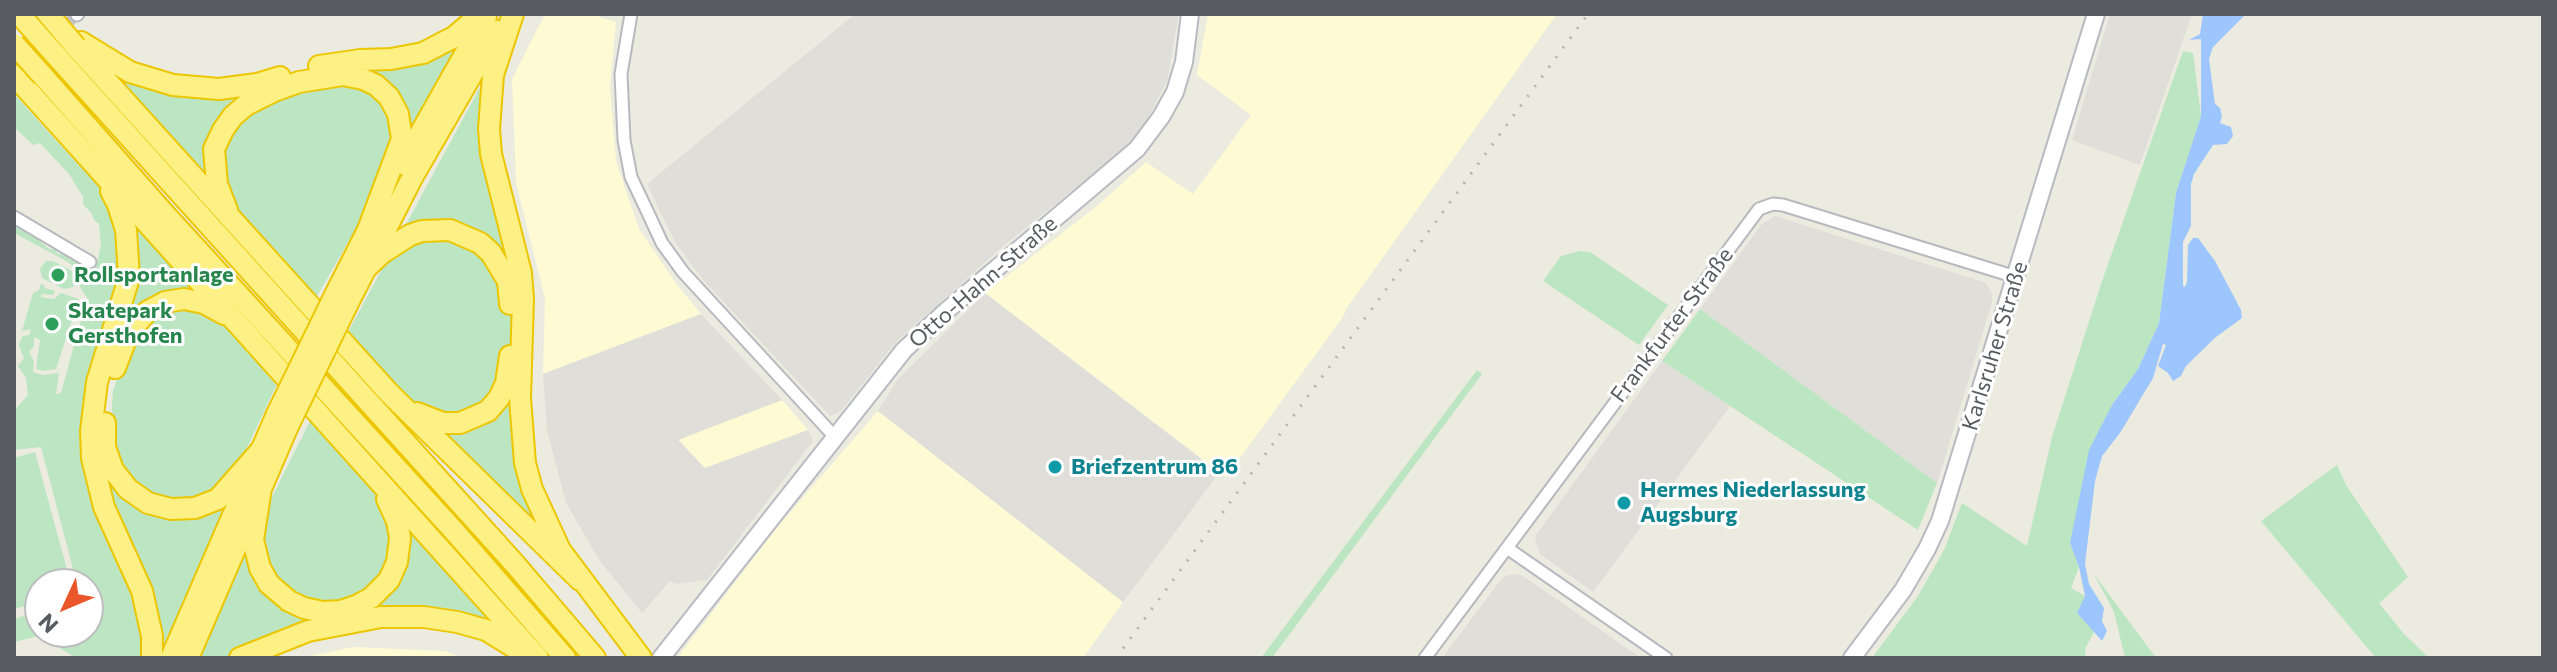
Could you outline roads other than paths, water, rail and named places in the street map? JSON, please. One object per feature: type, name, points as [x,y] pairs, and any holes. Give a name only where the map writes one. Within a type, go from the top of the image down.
[{"type":"highway","points":[[49,14],[72,50],[595,658]]},
{"type":"highway","points":[[19,15],[72,50],[130,72],[173,85],[219,89],[257,84],[328,64],[423,53],[454,37],[481,14]]},
{"type":"highway","points":[[369,227],[488,14]]},
{"type":"highway","points":[[363,271],[413,176],[510,14]]},
{"type":"highway","points":[[510,14],[493,75],[489,129],[491,154],[521,273],[520,366],[524,451],[532,489],[560,550],[641,658]]},
{"type":"highway","points":[[14,44],[28,80],[92,160],[538,658]]},
{"type":"highway","points":[[72,50],[389,393],[580,580]]},
{"type":"highway","points":[[188,658],[261,488],[283,420],[341,299],[402,139],[398,114],[389,97],[376,85],[343,75],[274,91],[246,105],[223,130],[214,149],[213,166],[220,194],[237,228]]},
{"type":"highway","points":[[28,80],[172,222],[455,532],[565,658]]},
{"type":"highway","points":[[92,160],[118,205],[129,253],[129,278],[122,307],[97,382],[91,431],[92,458],[104,507],[142,591],[152,636],[152,658]]},
{"type":"highway","points":[[341,299],[382,253],[422,231],[450,230],[480,243],[496,259],[508,281],[510,366],[499,398],[488,411],[460,423],[443,423],[417,414],[389,393]]},
{"type":"highway","points":[[243,329],[213,307],[184,299],[165,302],[148,311],[134,326],[119,356],[104,418],[105,447],[113,470],[128,489],[148,503],[171,509],[195,508],[218,499],[283,420]]},
{"type":"highway","points":[[171,658],[262,449]]},
{"type":"highway","points":[[261,488],[253,540],[265,578],[275,591],[296,605],[323,612],[341,611],[363,602],[383,587],[399,554],[397,521],[368,469]]},
{"type":"highway","points":[[240,658],[308,631],[381,617],[424,617],[457,622],[486,630],[531,658]]},
{"type":"street","points":[[631,14],[621,74],[624,140],[631,177],[662,243],[683,272],[834,436]]},
{"type":"street","name":"Otto-Hahn-Straße","points":[[664,654],[888,368],[928,326],[1137,149],[1175,92],[1184,62],[1190,14]]},
{"type":"street","name":"Karlsruher Straße","points":[[1852,658],[1903,590],[1940,521],[2096,14]]},
{"type":"street","name":"Frankfurter Straße","points":[[1425,658],[1759,209],[1773,204],[1783,205],[2016,277]]},
{"type":"street","points":[[14,217],[90,262]]},
{"type":"street","points":[[1507,548],[1666,658]]},
{"type":"water","points":[[2203,14],[2246,14],[2213,47],[2209,59],[2215,104],[2220,108],[2222,117],[2220,123],[2231,127],[2233,136],[2227,144],[2213,145],[2194,174],[2191,184],[2191,226],[2183,242],[2183,286],[2187,282],[2188,245],[2193,238],[2198,238],[2215,261],[2241,310],[2242,318],[2216,337],[2173,381],[2158,366],[2166,345],[2163,344],[2153,378],[2120,433],[2102,456],[2095,481],[2085,564],[2089,584],[2104,608],[2102,621],[2107,631],[2102,641],[2077,613],[2085,596],[2070,543],[2089,450],[2112,405],[2138,369],[2159,323],[2176,193],[2201,116],[2201,39],[2189,40],[2200,34]]},
{"type":"tunnel","points":[[14,69],[77,15]]},
{"type":"railway","points":[[1116,658],[1588,14]]},
{"type":"place","name":"Rollsportanlage","points":[[58,275]]},
{"type":"place","name":"Skatepark Gersthofen","points":[[52,324]]},
{"type":"place","name":"Briefzentrum 86","points":[[1055,467]]},
{"type":"place","name":"Hermes Niederlassung Augsburg","points":[[1624,503]]}]
